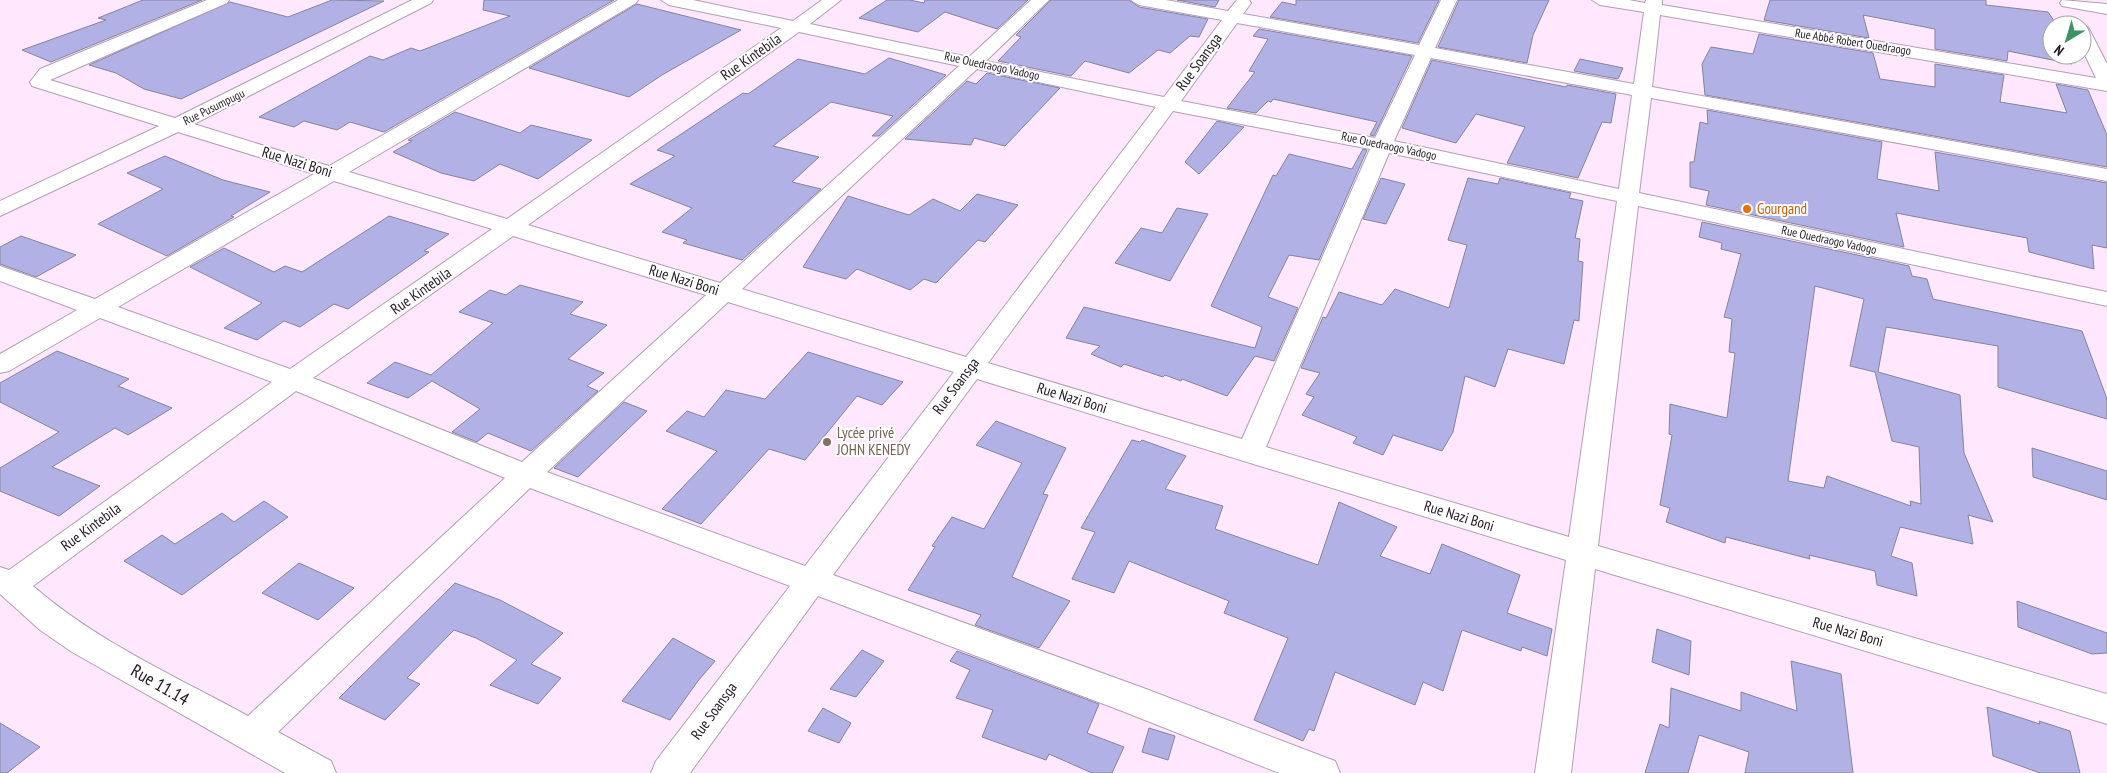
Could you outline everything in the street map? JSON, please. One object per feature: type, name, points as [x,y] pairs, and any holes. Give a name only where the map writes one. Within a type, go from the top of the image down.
[{"type":"street","name":"Rue Nazi Boni","points":[[221,0],[46,73],[39,82],[331,173],[1582,553],[2107,709]]},
{"type":"street","name":"Rue Pusumpugu","points":[[0,209],[177,125],[425,0]]},
{"type":"street","points":[[0,365],[630,0]]},
{"type":"street","name":"Rue Ouedraogo Vadogo","points":[[669,0],[1169,104],[1382,145],[2107,299]]},
{"type":"street","name":"Rue Kintebila","points":[[6,582],[833,0]]},
{"type":"street","points":[[250,736],[526,476],[1041,0]]},
{"type":"street","points":[[1140,0],[1239,8],[1424,50],[2107,175]]},
{"type":"street","points":[[1250,452],[1382,145],[1424,50],[1449,0]]},
{"type":"street","name":"Rue Abbé Robert Ouedraogo","points":[[1600,0],[1654,5],[2107,83]]},
{"type":"street","points":[[2067,2],[2107,9]]},
{"type":"street","points":[[2067,2],[2074,15]]},
{"type":"street","points":[[1553,773],[1654,5]]},
{"type":"street","name":"Rue Soansga","points":[[669,773],[810,579],[1169,104],[1239,8]]},
{"type":"street","points":[[2092,52],[2107,83]]},
{"type":"street","points":[[0,273],[293,380],[526,476],[1143,703],[1322,773]]},
{"type":"street","name":"Rue 11.14","points":[[6,582],[51,621],[318,773]]},
{"type":"building","points":[[143,0],[202,0],[51,62],[22,50],[106,20],[98,18]]},
{"type":"building","points":[[332,0],[384,1],[181,99],[144,89],[116,73],[89,65],[230,2],[288,17]]},
{"type":"building","points":[[484,0],[614,0],[384,132],[350,122],[337,130],[304,121],[294,127],[259,117],[370,56],[383,60],[411,48],[420,51],[510,16],[483,10]]},
{"type":"building","points":[[887,0],[910,0],[924,3],[925,0],[1028,0],[997,29],[945,12],[918,32],[859,18]]},
{"type":"building","points":[[1051,0],[1129,0],[1139,7],[1208,19],[1199,37],[1190,36],[1170,53],[1158,50],[1129,73],[1085,61],[1071,76],[998,61],[1021,37],[1016,35]]},
{"type":"building","points":[[1177,0],[1219,0],[1215,7]]},
{"type":"building","points":[[1296,0],[1439,0],[1418,43],[1270,17],[1282,2],[1296,5]]},
{"type":"building","points":[[1459,0],[1549,0],[1533,35],[1527,63],[1438,47]]},
{"type":"building","points":[[1770,0],[1986,0],[1986,5],[2048,12],[2050,15],[2042,15],[2042,58],[2008,51],[2007,61],[1935,49],[1935,29],[1863,15],[1869,38],[1764,20]]},
{"type":"building","points":[[637,4],[741,30],[662,75],[629,97],[529,68]]},
{"type":"building","points":[[1259,29],[1412,56],[1374,136],[1370,135],[1377,122],[1273,99],[1271,102],[1268,101],[1256,113],[1227,108],[1255,72],[1249,71],[1268,39],[1253,36]]},
{"type":"building","points":[[1759,34],[1873,53],[1880,79],[1935,87],[1935,64],[2004,75],[2000,102],[2067,113],[2056,84],[2088,90],[2107,135],[2107,167],[1705,95],[1702,64],[1711,47],[1753,54]]},
{"type":"building","points":[[889,58],[946,75],[879,136],[872,136],[893,116],[831,102],[773,146],[819,157],[792,182],[821,189],[742,260],[683,243],[687,240],[662,232],[692,208],[630,184],[675,156],[657,150],[743,93],[748,94],[798,59],[865,74]]},
{"type":"building","points":[[1580,59],[1623,68],[1618,79],[1574,71]]},
{"type":"building","points":[[1432,60],[1566,87],[1567,85],[1616,94],[1611,123],[1602,122],[1578,178],[1507,163],[1525,127],[1476,114],[1456,143],[1402,128]]},
{"type":"building","points":[[987,73],[1060,88],[1005,146],[974,138],[971,145],[905,139],[967,81],[976,84]]},
{"type":"building","points":[[1707,110],[1882,142],[1877,179],[1939,191],[1935,152],[2107,183],[2107,248],[2092,245],[2094,269],[2029,252],[2027,238],[1896,213],[1904,247],[1706,205],[1709,191],[1690,187],[1690,162],[1694,162],[1700,122],[1708,124]]},
{"type":"building","points":[[455,112],[520,133],[531,125],[592,140],[538,179],[500,164],[474,181],[441,173],[393,152],[412,141],[408,140]]},
{"type":"building","points":[[1217,121],[1244,127],[1199,174],[1185,162]]},
{"type":"building","points":[[1363,149],[1367,150],[1319,260],[1289,255],[1268,297],[1298,308],[1274,361],[1255,356],[1227,396],[1182,379],[1181,381],[1165,375],[1163,377],[1124,364],[1121,367],[1091,354],[1100,346],[1066,338],[1084,307],[1255,348],[1262,327],[1211,306],[1273,175],[1276,176],[1289,154],[1352,169]]},
{"type":"building","points":[[165,156],[223,180],[270,192],[231,216],[234,217],[167,256],[98,224],[163,189],[127,173]]},
{"type":"building","points":[[1381,178],[1405,184],[1386,224],[1363,219]]},
{"type":"building","points":[[1468,178],[1498,184],[1500,178],[1571,193],[1569,198],[1583,201],[1575,238],[1580,239],[1578,261],[1583,262],[1579,321],[1574,320],[1564,364],[1508,349],[1495,387],[1465,376],[1453,432],[1442,451],[1393,435],[1383,455],[1353,443],[1357,437],[1302,415],[1314,397],[1306,394],[1320,373],[1301,368],[1323,317],[1326,318],[1339,292],[1382,305],[1395,289],[1449,308],[1467,245],[1448,240]]},
{"type":"building","points":[[977,194],[1018,205],[985,242],[978,240],[936,283],[924,279],[910,290],[857,269],[846,279],[803,267],[848,196],[909,215],[933,199],[960,211]]},
{"type":"building","points":[[1177,208],[1208,214],[1170,281],[1115,263],[1141,228],[1162,233]]},
{"type":"building","points":[[389,216],[449,234],[424,251],[429,252],[348,309],[334,304],[300,327],[284,321],[257,340],[224,328],[262,303],[190,267],[224,248],[274,272],[285,266],[302,272]]},
{"type":"building","points":[[1702,222],[1909,266],[1912,276],[1927,279],[1933,299],[2082,331],[2107,399],[2107,419],[1998,387],[1998,346],[1886,327],[1878,372],[1960,395],[1964,453],[1993,522],[1968,515],[1973,544],[1900,527],[1891,556],[1912,563],[1917,596],[1877,585],[1875,571],[1809,555],[1810,559],[1726,537],[1725,543],[1666,522],[1670,508],[1660,505],[1672,435],[1669,434],[1670,404],[1727,418],[1735,353],[1729,352],[1732,319],[1724,317],[1741,254],[1721,249],[1722,243],[1699,237]],"holes":[[[1815,286],[1864,299],[1850,366],[1875,372],[1892,441],[1919,447],[1921,504],[1910,501],[1911,506],[1827,476],[1824,488],[1788,481]]]},
{"type":"building","points":[[21,236],[76,255],[36,277],[0,264],[0,247]]},
{"type":"building","points":[[520,285],[583,302],[570,314],[607,325],[568,359],[604,373],[587,386],[598,391],[531,451],[488,433],[477,442],[452,432],[480,409],[432,381],[408,398],[367,383],[395,362],[431,375],[493,323],[459,312],[490,290],[506,295]]},
{"type":"building","points":[[57,351],[129,379],[118,386],[172,408],[128,435],[115,428],[52,467],[100,486],[59,516],[0,491],[0,468],[59,432],[0,402],[0,383]]},
{"type":"building","points":[[808,352],[903,382],[882,405],[857,396],[805,460],[769,449],[701,524],[662,509],[717,451],[666,431],[687,411],[704,417],[726,390],[765,399]]},
{"type":"building","points":[[624,402],[647,411],[578,477],[554,468]]},
{"type":"building","points":[[996,421],[1066,448],[1043,494],[1048,495],[1012,577],[1070,601],[1039,648],[975,625],[981,615],[908,590],[935,547],[932,546],[952,517],[984,529],[1022,463],[976,445]]},
{"type":"building","points":[[1132,440],[1140,442],[1142,440],[1186,456],[1165,489],[1223,506],[1215,529],[1318,565],[1339,502],[1397,527],[1380,556],[1430,574],[1442,544],[1520,575],[1507,613],[1552,629],[1547,656],[1522,647],[1521,651],[1462,630],[1443,691],[1423,682],[1415,705],[1335,672],[1314,731],[1309,729],[1303,741],[1254,720],[1288,638],[1224,613],[1229,601],[1129,561],[1114,593],[1072,579],[1095,532],[1081,528]]},
{"type":"building","points":[[2032,448],[2107,471],[2107,500],[2033,477]]},
{"type":"building","points":[[264,501],[288,517],[182,595],[124,561],[162,535],[175,544],[222,513],[234,522]]},
{"type":"building","points":[[299,563],[354,588],[318,620],[262,593]]},
{"type":"building","points":[[455,583],[500,600],[563,633],[531,664],[561,678],[538,704],[490,685],[517,660],[476,638],[454,630],[407,678],[420,684],[385,720],[339,698]]},
{"type":"building","points":[[2017,601],[2107,633],[2107,653],[2092,654],[2018,627]]},
{"type":"building","points":[[1657,629],[1691,641],[1689,675],[1652,662]]},
{"type":"building","points":[[673,638],[715,661],[670,720],[622,701]]},
{"type":"building","points":[[862,650],[884,661],[856,697],[830,689]]},
{"type":"building","points":[[957,651],[1099,704],[1087,733],[1124,747],[1112,773],[1092,773],[1049,754],[1046,760],[982,737],[993,710],[956,698],[970,670],[950,661]]},
{"type":"building","points":[[1791,661],[1841,674],[1853,773],[1745,773],[1749,752],[1699,735],[1688,773],[1645,773],[1660,724],[1669,728],[1671,688],[1741,711],[1741,692],[1797,711]]},
{"type":"building","points":[[1987,707],[2040,724],[2039,721],[2070,731],[2080,773],[2040,773],[1993,756]]},
{"type":"building","points":[[823,708],[851,723],[839,743],[808,731]]},
{"type":"building","points":[[0,723],[40,747],[7,773],[0,773]]},
{"type":"building","points":[[1149,728],[1175,736],[1168,760],[1142,752]]},
{"type":"place","name":"Gourgand","points":[[1747,209]]},
{"type":"place","name":"Lycée privé JOHN KENEDY","points":[[827,442]]}]
